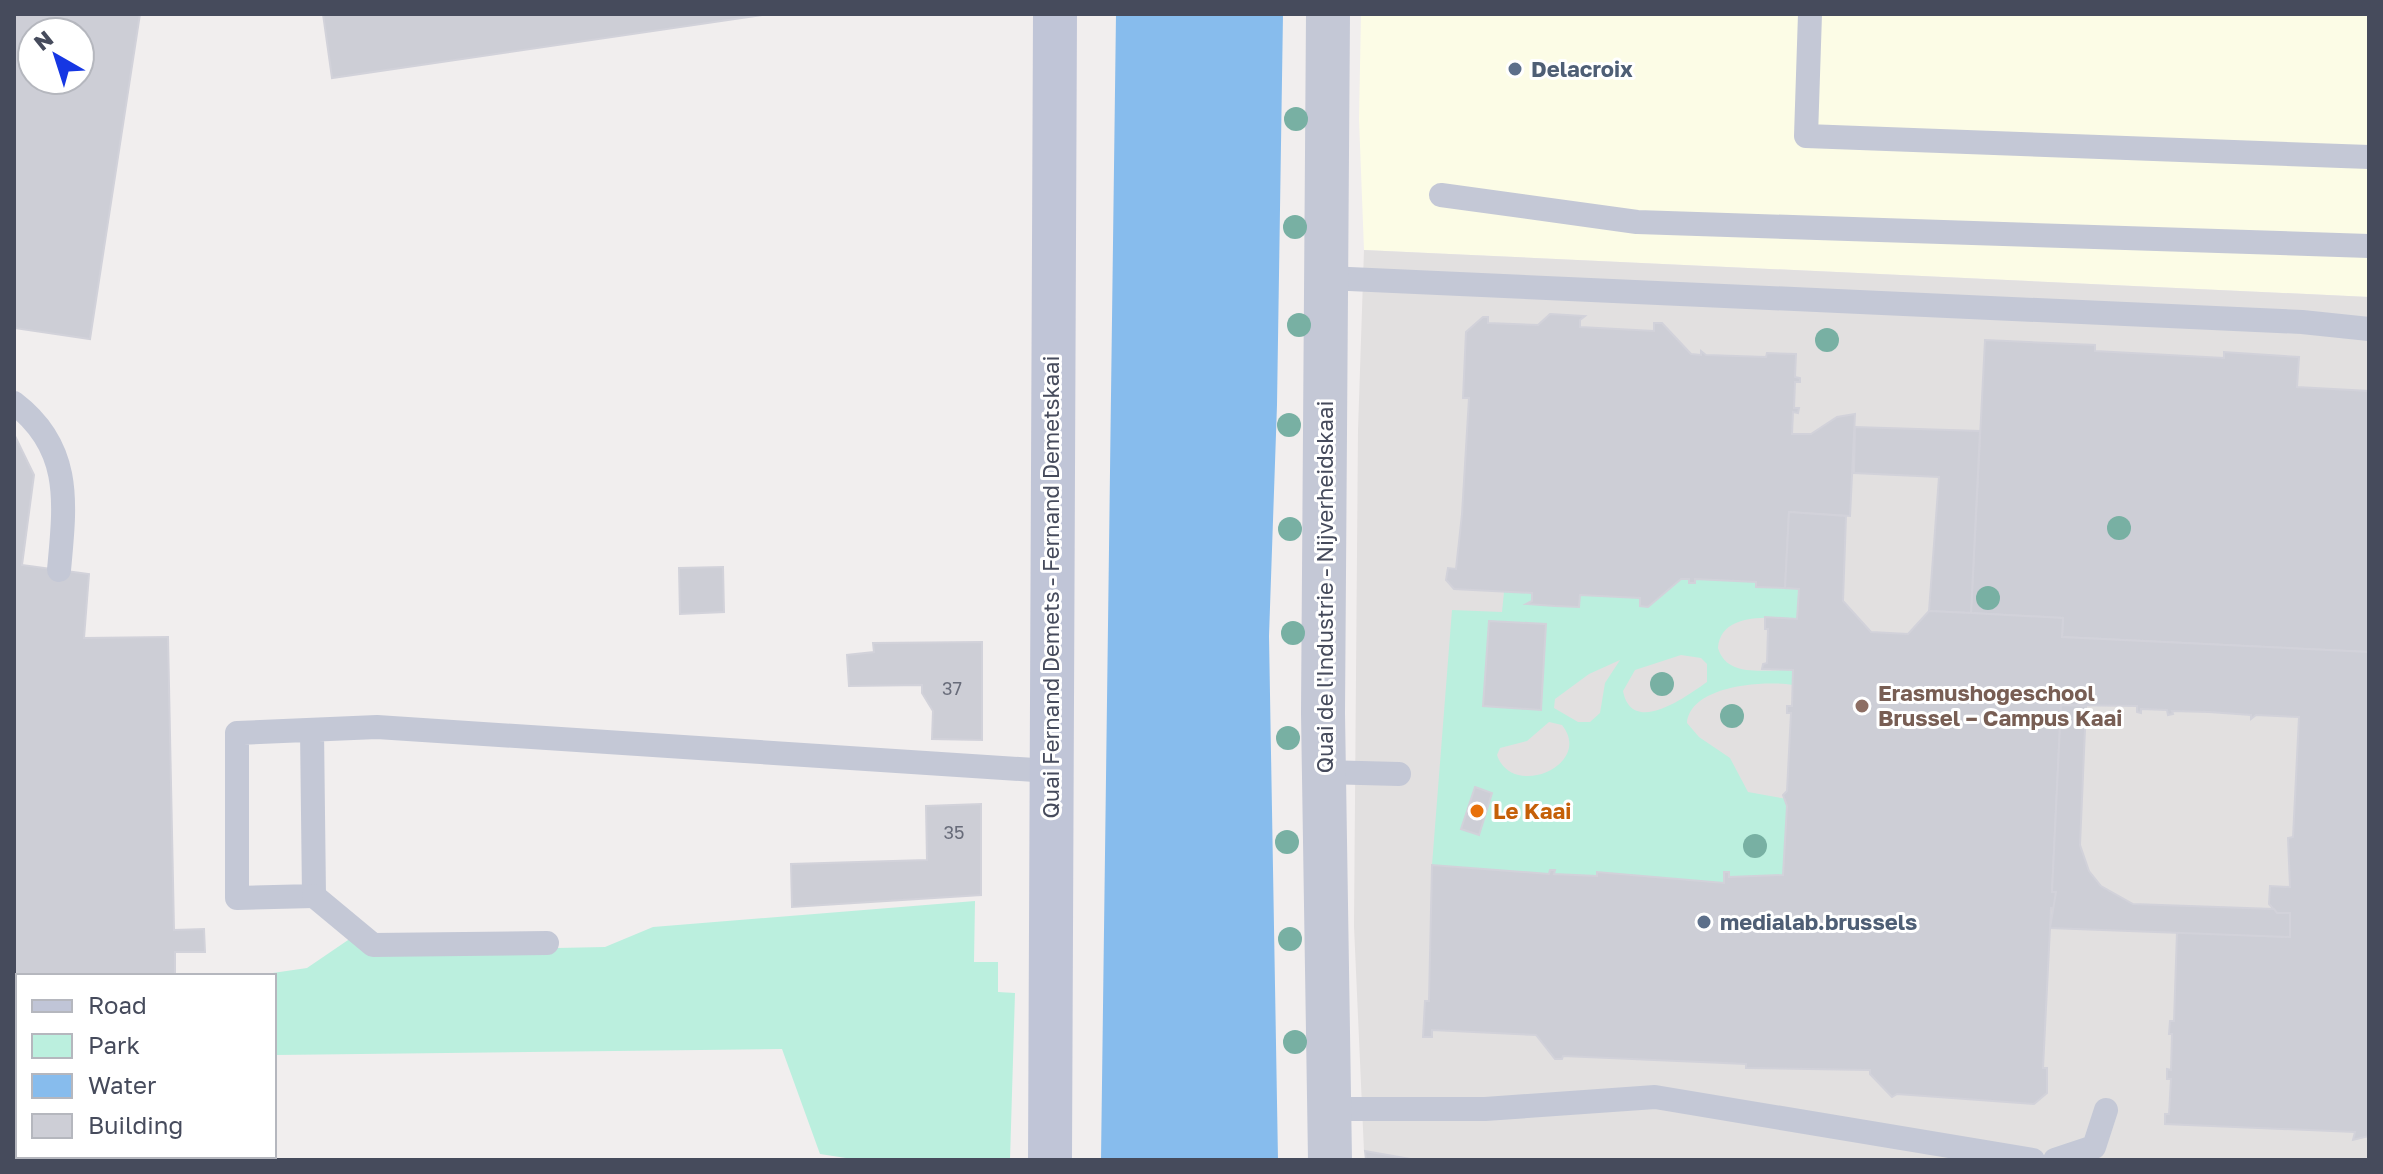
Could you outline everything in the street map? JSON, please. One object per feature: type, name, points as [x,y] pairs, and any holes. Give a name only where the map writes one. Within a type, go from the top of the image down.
[{"type":"street","name":"Quai Fernand Demets - Fernand Demetskaai","points":[[1050,1160],[1055,14]]},
{"type":"street","name":"Quai de l'Industrie - Nijverheidskaai","points":[[1328,14],[1323,772],[1330,1160]]},
{"type":"lane","points":[[1810,14],[1806,136],[2124,145],[2369,157]]},
{"type":"lane","points":[[1441,195],[1637,222],[2369,246]]},
{"type":"lane","points":[[1327,278],[2286,321],[2369,329]]},
{"type":"lane","points":[[14,403],[48,440],[62,471],[65,503],[59,570]]},
{"type":"lane","points":[[547,943],[373,945],[314,896],[237,898],[237,733],[377,727],[1050,771]]},
{"type":"lane","points":[[312,730],[314,896]]},
{"type":"lane","points":[[1323,772],[1399,774]]},
{"type":"lane","points":[[1327,1109],[1361,1107],[1432,1111],[1655,1097],[2033,1160]]},
{"type":"lane","points":[[2055,1160],[2094,1147],[2106,1110]]},
{"type":"shaded area","points":[[1361,14],[2369,14],[2369,297],[1364,250],[1359,119]]},
{"type":"shaded area","name":"Erasmushogeschool Brussel – Campus Kaai","points":[[1364,250],[2369,297],[2369,1160],[1418,1160],[1364,1151],[1354,926],[1358,431]]},
{"type":"green space","points":[[1681,579],[1689,579],[1690,583],[1694,583],[1695,579],[1756,582],[1756,587],[1799,589],[1797,619],[1762,618],[1738,622],[1721,636],[1718,648],[1723,658],[1739,668],[1793,670],[1793,685],[1765,683],[1714,693],[1691,710],[1687,723],[1699,737],[1730,758],[1748,792],[1787,799],[1783,875],[1729,877],[1729,872],[1725,872],[1724,883],[1598,872],[1597,876],[1554,874],[1555,870],[1550,870],[1549,874],[1432,865],[1452,610],[1502,612],[1504,592],[1532,593],[1532,601],[1527,604],[1579,607],[1580,595],[1640,598],[1640,606],[1648,607]],"holes":[[[1681,655],[1701,658],[1707,664],[1707,682],[1661,709],[1637,711],[1628,704],[1623,691],[1635,670]],[[1620,660],[1605,683],[1600,713],[1590,722],[1578,722],[1554,708],[1555,699],[1589,674]],[[1549,722],[1562,725],[1569,740],[1567,753],[1559,764],[1533,776],[1518,775],[1505,768],[1497,755],[1500,748],[1527,741]],[[1475,787],[1492,793],[1478,835],[1462,829]]]},
{"type":"green space","points":[[975,901],[974,962],[998,962],[998,992],[1015,993],[1010,1160],[859,1160],[820,1154],[782,1049],[276,1055],[276,974],[266,974],[307,968],[354,936],[374,952],[605,947],[653,927]]},
{"type":"green space","points":[[14,1022],[16,1158],[250,1158],[249,1160],[14,1160]]},
{"type":"water","points":[[1116,14],[1283,14],[1277,405],[1269,636],[1278,1160],[1101,1160]]},
{"type":"building","points":[[14,14],[140,14],[90,339],[14,328]]},
{"type":"building","points":[[323,14],[769,14],[332,78]]},
{"type":"building","points":[[1550,314],[1585,316],[1580,320],[1580,327],[1654,331],[1654,323],[1662,323],[1691,354],[1701,355],[1701,351],[1706,355],[1766,357],[1767,353],[1796,354],[1795,377],[1800,378],[1800,382],[1795,382],[1794,408],[1799,408],[1798,413],[1793,412],[1792,434],[1811,434],[1837,417],[1855,414],[1850,516],[1789,512],[1785,588],[1756,587],[1756,582],[1695,579],[1695,583],[1689,583],[1689,579],[1681,579],[1648,607],[1640,606],[1640,598],[1580,595],[1579,607],[1526,604],[1532,601],[1532,593],[1454,589],[1446,580],[1448,568],[1456,569],[1462,514],[1469,398],[1463,398],[1466,332],[1483,317],[1488,317],[1488,323],[1538,325]]},
{"type":"building","points":[[1985,340],[2095,345],[2095,351],[2224,358],[2224,352],[2299,357],[2297,387],[2369,391],[2369,652],[2062,637],[2063,618],[1971,613]]},
{"type":"building","points":[[1855,427],[1980,431],[1971,613],[1929,611],[1939,477],[1854,473]]},
{"type":"building","points":[[14,434],[34,475],[22,565],[89,574],[84,638],[168,637],[174,930],[204,929],[205,952],[175,952],[175,974],[16,974],[14,1014]]},
{"type":"building","points":[[1789,512],[1846,516],[1843,601],[1871,632],[1908,634],[1929,611],[2063,618],[2062,637],[2369,652],[2369,1136],[2353,1140],[2355,1132],[2165,1124],[2165,1114],[2169,1114],[2171,1079],[2167,1079],[2167,1069],[2171,1070],[2172,1034],[2169,1034],[2170,1021],[2174,1021],[2177,932],[2290,937],[2290,913],[2277,913],[2269,904],[2270,886],[2290,887],[2288,838],[2293,837],[2299,717],[2256,715],[2251,719],[2251,715],[2172,711],[2173,714],[2168,715],[2167,710],[2141,709],[2141,713],[2137,712],[2137,706],[2061,705],[2052,892],[2056,892],[2055,908],[2051,908],[2043,1068],[2047,1068],[2047,1093],[2034,1104],[1897,1094],[1892,1097],[1870,1074],[1870,1070],[1746,1068],[1746,1064],[1563,1056],[1562,1059],[1555,1059],[1536,1035],[1432,1030],[1432,1037],[1423,1037],[1425,1001],[1429,1001],[1432,865],[1549,874],[1550,870],[1555,870],[1554,874],[1597,876],[1597,872],[1724,883],[1724,872],[1729,872],[1729,877],[1783,875],[1787,806],[1783,795],[1787,791],[1791,713],[1787,713],[1787,706],[1792,706],[1793,670],[1762,669],[1763,664],[1767,663],[1768,629],[1765,629],[1765,617],[1797,619],[1799,589],[1785,588]]},
{"type":"building","points":[[723,567],[724,612],[680,614],[679,568]]},
{"type":"building","points":[[1489,621],[1546,624],[1541,710],[1483,706]]},
{"type":"building","points":[[982,642],[982,740],[932,739],[933,711],[922,693],[922,685],[849,686],[847,655],[874,652],[873,643]]},
{"type":"building","points":[[2061,705],[2086,706],[2080,845],[2089,871],[2101,886],[2133,904],[2274,909],[2277,913],[2290,913],[2290,937],[2050,928],[2056,892],[2052,892]]},
{"type":"building","name":"Le Kaai","points":[[1475,787],[1492,793],[1479,835],[1461,829]]},
{"type":"building","points":[[981,804],[981,895],[792,907],[791,864],[927,860],[926,806]]},
{"type":"building","points":[[1365,1151],[1416,1160],[1366,1160]]},
{"type":"place","name":"Delacroix","points":[[1515,69]]},
{"type":"place","name":"Erasmushogeschool Brussel – Campus Kaai","points":[[1862,706]]},
{"type":"place","name":"Le Kaai","points":[[1477,811]]},
{"type":"place","name":"medialab.brussels","points":[[1704,922]]}]
